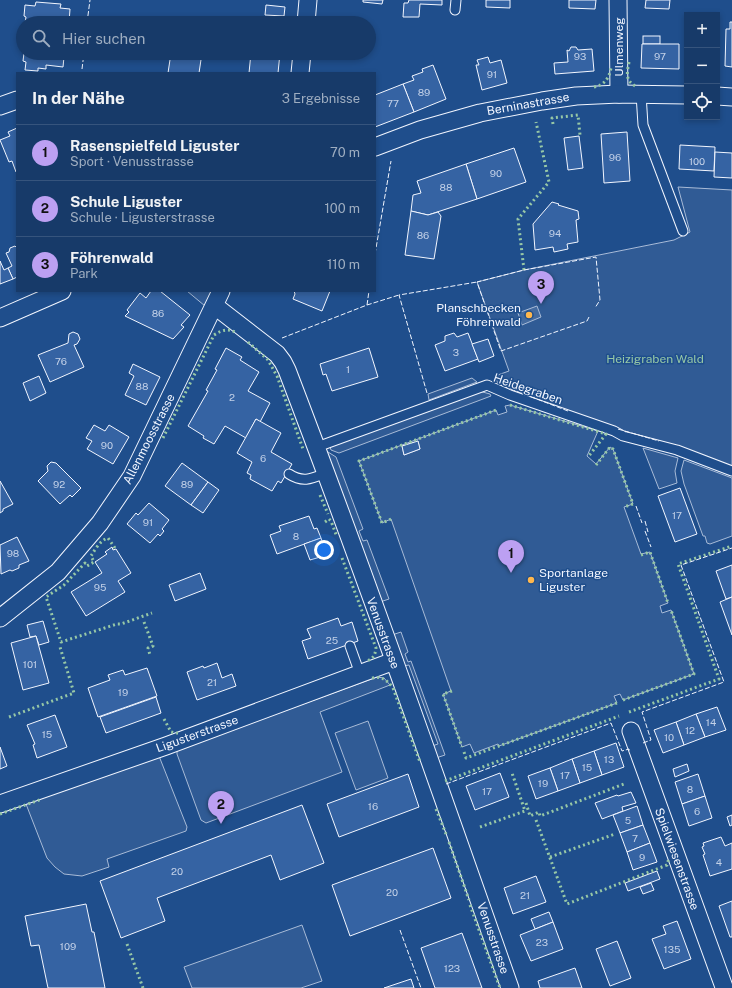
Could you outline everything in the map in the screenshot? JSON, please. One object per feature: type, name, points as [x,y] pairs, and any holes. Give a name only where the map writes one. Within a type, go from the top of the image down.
[{"type":"street","points":[[307,16],[308,0]]},
{"type":"street","name":"Ulmenweg","points":[[618,0],[619,94]]},
{"type":"street","points":[[300,72],[301,60]]},
{"type":"street","name":"Berninastrasse","points":[[376,147],[420,130],[480,112],[576,96],[619,94],[684,95]]},
{"type":"street","points":[[720,96],[732,97]]},
{"type":"street","points":[[0,106],[16,100]]},
{"type":"street","points":[[0,318],[60,292]]},
{"type":"street","name":"Venusstrasse","points":[[218,298],[277,354],[283,362],[317,447],[510,988]]},
{"type":"street","name":"Allenmoosstrasse","points":[[0,618],[58,572],[100,523],[132,476],[218,298]]},
{"type":"street","name":"Ligusterstrasse","points":[[0,804],[166,746],[394,661]]},
{"type":"street","name":"Spielwiesenstrasse","points":[[631,731],[726,986]]},
{"type":"lane","points":[[455,10],[456,0]]},
{"type":"lane","points":[[641,94],[643,125],[683,231]]},
{"type":"lane","name":"Heidegraben","points":[[317,447],[487,385],[510,395],[623,436],[677,450],[732,471]]},
{"type":"lane","points":[[288,474],[295,478],[305,480],[326,473]]},
{"type":"lane","points":[[350,646],[360,674]]},
{"type":"shaded area","name":"Heizigraben Wald","points":[[678,187],[732,190],[732,467],[678,446],[611,428],[498,384],[495,376],[509,371],[477,282],[524,270],[674,240],[690,232]]},
{"type":"shaded area","points":[[188,292],[212,292],[205,306]]},
{"type":"shaded area","name":"Planschbecken Föhrenwald","points":[[537,306],[541,317],[522,325],[518,313]]},
{"type":"shaded area","points":[[472,378],[477,382],[429,400],[428,394]]},
{"type":"shaded area","points":[[479,391],[490,394],[491,396],[339,453],[331,450],[330,447]]},
{"type":"shaded area","name":"Sportanlage Liguster","points":[[510,405],[598,431],[587,456],[596,464],[610,447],[613,449],[633,504],[624,507],[641,554],[650,552],[668,603],[660,606],[662,613],[671,610],[694,674],[623,700],[620,694],[614,696],[617,703],[499,746],[498,744],[474,753],[470,744],[462,747],[443,694],[451,691],[391,519],[382,523],[359,461],[496,410],[498,415],[507,412],[505,406]],"holes":[[[418,441],[420,449],[404,455],[402,446]]]},
{"type":"shaded area","points":[[643,448],[678,458],[675,471],[677,483],[659,489]]},
{"type":"shaded area","points":[[328,452],[336,457],[363,529],[359,531],[363,541],[367,540],[389,599],[380,602],[325,453]]},
{"type":"shaded area","points":[[684,460],[732,478],[732,536],[710,544],[707,543],[684,484],[681,471]]},
{"type":"shaded area","points":[[401,632],[408,652],[405,654],[408,662],[411,661],[445,755],[436,758],[432,746],[438,744],[409,665],[403,666],[392,635]]},
{"type":"shaded area","points":[[377,677],[384,678],[390,685],[320,712],[342,772],[206,823],[201,820],[177,754],[177,750]]},
{"type":"shaded area","points":[[368,721],[388,778],[356,790],[335,733]]},
{"type":"shaded area","points":[[159,756],[187,827],[186,831],[107,859],[109,867],[82,876],[64,874],[55,867],[47,858],[26,804]]},
{"type":"shaded area","points":[[302,925],[322,981],[301,988],[192,988],[184,967]]},
{"type":"building","points":[[363,0],[383,0],[382,4],[363,2]]},
{"type":"building","points":[[409,0],[442,0],[442,5],[420,4],[419,17],[403,17],[404,3],[408,3]]},
{"type":"building","points":[[486,0],[510,0],[510,8],[486,7]]},
{"type":"building","points":[[569,0],[596,0],[595,9],[569,8]]},
{"type":"building","points":[[646,0],[670,0],[669,9],[645,8]]},
{"type":"building","points":[[36,2],[61,4],[60,8],[70,9],[70,16],[24,16],[25,5],[35,6]]},
{"type":"building","points":[[266,5],[285,7],[284,16],[265,15]]},
{"type":"building","points":[[730,22],[732,22],[732,67],[725,66],[726,29],[730,29]]},
{"type":"building","points":[[643,36],[660,36],[660,44],[643,44]]},
{"type":"building","points":[[642,44],[679,44],[679,69],[641,68]]},
{"type":"building","points":[[571,47],[576,47],[578,50],[592,49],[594,71],[555,74],[554,63],[568,62],[567,50],[569,51]]},
{"type":"building","points":[[488,57],[490,63],[501,60],[507,83],[482,90],[476,65],[479,65],[477,60]]},
{"type":"building","points":[[64,60],[63,67],[46,65],[46,69],[38,68],[38,71],[25,70],[26,62],[23,61]]},
{"type":"building","points":[[170,60],[201,60],[199,72],[168,72]]},
{"type":"building","points":[[250,60],[279,60],[278,72],[249,72]]},
{"type":"building","points":[[433,65],[446,99],[414,112],[403,84],[414,80],[412,76],[423,72],[422,69]]},
{"type":"building","points":[[403,84],[414,112],[376,127],[376,95]]},
{"type":"building","points":[[16,128],[16,172],[12,161],[9,162],[0,140],[10,136],[8,132]]},
{"type":"building","points":[[627,132],[630,181],[604,183],[601,134]]},
{"type":"building","points":[[579,136],[583,168],[568,170],[564,138]]},
{"type":"building","points":[[680,145],[715,147],[714,171],[679,169]]},
{"type":"building","points":[[514,148],[526,182],[477,199],[466,164]]},
{"type":"building","points":[[715,152],[732,153],[732,178],[714,177]]},
{"type":"building","points":[[466,164],[477,199],[428,215],[411,211],[413,195],[421,193],[417,181]]},
{"type":"building","points":[[552,202],[578,211],[579,219],[576,220],[578,242],[567,244],[568,249],[554,252],[553,247],[535,250],[533,224]]},
{"type":"building","points":[[411,211],[428,215],[438,212],[441,216],[434,259],[405,255]]},
{"type":"building","points":[[16,247],[16,278],[13,279],[8,268],[12,266],[6,253],[9,252],[10,248]]},
{"type":"building","points":[[0,261],[4,270],[8,268],[13,279],[0,284]]},
{"type":"building","points":[[150,292],[161,292],[190,315],[181,325],[184,327],[173,339],[125,316],[129,312],[127,310],[140,293],[146,298]]},
{"type":"building","points":[[294,292],[330,292],[322,311],[293,299]]},
{"type":"building","points":[[73,332],[78,334],[80,339],[77,344],[74,345],[84,367],[50,382],[38,355],[68,343],[69,334]]},
{"type":"building","points":[[454,333],[457,337],[468,333],[478,359],[445,371],[435,345],[445,341],[445,336]]},
{"type":"building","points":[[488,339],[494,356],[479,362],[472,344]]},
{"type":"building","points":[[226,348],[242,357],[240,360],[259,372],[248,391],[270,403],[260,422],[256,419],[246,438],[225,426],[214,444],[203,438],[204,436],[188,426],[208,391],[206,390],[217,370],[215,369]]},
{"type":"building","points":[[369,348],[378,377],[332,391],[326,374],[323,375],[320,364]]},
{"type":"building","points":[[133,364],[160,377],[146,405],[125,395],[134,376],[129,373]]},
{"type":"building","points":[[39,376],[46,393],[30,401],[23,383]]},
{"type":"building","points":[[256,419],[281,433],[271,452],[292,464],[281,483],[278,481],[272,491],[250,479],[251,475],[247,473],[252,462],[237,453]]},
{"type":"building","points":[[94,425],[105,431],[109,425],[129,437],[113,464],[87,449],[92,441],[86,438]]},
{"type":"building","points":[[418,441],[420,449],[404,455],[402,446]]},
{"type":"building","points":[[51,462],[56,463],[81,488],[72,497],[70,495],[60,504],[38,481],[48,471],[47,466]]},
{"type":"building","points":[[182,463],[208,482],[191,505],[165,486]]},
{"type":"building","points":[[0,481],[13,504],[3,509],[0,513]]},
{"type":"building","points":[[208,482],[219,490],[203,513],[191,505]]},
{"type":"building","points":[[680,488],[697,534],[675,542],[658,496]]},
{"type":"building","points":[[149,503],[169,520],[162,529],[164,531],[160,536],[158,534],[150,543],[127,524],[136,513],[138,515]]},
{"type":"building","points":[[309,516],[314,529],[317,528],[321,538],[277,554],[270,535],[281,531],[279,526]]},
{"type":"building","points":[[17,537],[29,561],[19,565],[19,568],[1,574],[0,545]]},
{"type":"building","points":[[321,538],[327,555],[310,560],[304,544]]},
{"type":"building","points":[[112,547],[113,550],[116,549],[131,573],[118,581],[125,592],[86,616],[71,592],[102,573],[95,562],[107,554],[105,552]]},
{"type":"building","points":[[732,565],[732,597],[726,599],[716,571]]},
{"type":"building","points":[[200,573],[206,589],[175,601],[169,585]]},
{"type":"building","points":[[732,597],[732,635],[720,602]]},
{"type":"building","points":[[338,618],[341,626],[352,622],[358,641],[308,659],[302,641],[311,638],[307,629]]},
{"type":"building","points":[[43,621],[49,642],[39,645],[36,636],[30,637],[27,625]]},
{"type":"building","points":[[36,636],[49,683],[23,690],[11,643]]},
{"type":"building","points":[[217,663],[222,678],[232,674],[236,686],[197,700],[187,672]]},
{"type":"building","points":[[147,668],[157,696],[98,717],[88,688],[110,680],[108,675],[123,670],[125,675]]},
{"type":"building","points":[[156,697],[161,713],[106,733],[100,717]]},
{"type":"building","points":[[717,707],[726,730],[705,737],[696,714]]},
{"type":"building","points":[[696,714],[705,737],[684,745],[676,722]]},
{"type":"building","points":[[55,715],[67,747],[37,758],[33,745],[35,744],[27,725]]},
{"type":"building","points":[[676,722],[684,745],[663,753],[654,730]]},
{"type":"building","points":[[616,743],[624,767],[602,775],[594,751]]},
{"type":"building","points":[[0,747],[7,766],[0,769]]},
{"type":"building","points":[[594,751],[602,775],[580,783],[572,759]]},
{"type":"building","points":[[572,759],[580,783],[558,791],[550,768]]},
{"type":"building","points":[[687,764],[689,771],[675,777],[673,769]]},
{"type":"building","points":[[550,768],[558,791],[536,799],[528,776]]},
{"type":"building","points":[[500,773],[509,797],[475,810],[466,786]]},
{"type":"building","points":[[408,774],[419,807],[339,837],[327,804]]},
{"type":"building","points":[[698,774],[705,796],[682,804],[675,782]]},
{"type":"building","points":[[631,792],[636,803],[622,807],[623,811],[602,819],[595,803],[617,795]]},
{"type":"building","points":[[705,796],[712,818],[689,826],[682,804]]},
{"type":"building","points":[[302,805],[324,863],[280,880],[271,855],[157,898],[165,921],[121,938],[100,881]]},
{"type":"building","points":[[637,806],[643,825],[620,833],[613,815]]},
{"type":"building","points":[[732,815],[732,825],[730,826],[727,817]]},
{"type":"building","points":[[643,825],[650,843],[627,852],[620,833]]},
{"type":"building","points":[[721,837],[725,846],[732,843],[732,869],[710,876],[703,855],[705,854],[702,847],[704,846],[703,843]]},
{"type":"building","points":[[650,843],[657,862],[633,870],[627,852]]},
{"type":"building","points":[[433,848],[451,898],[350,936],[332,885]]},
{"type":"building","points":[[657,871],[660,879],[628,891],[625,883]]},
{"type":"building","points":[[536,876],[546,902],[513,914],[504,888]]},
{"type":"building","points":[[651,883],[654,890],[643,894],[640,887]]},
{"type":"building","points":[[732,901],[732,937],[730,937],[719,906]]},
{"type":"building","points":[[86,904],[92,932],[94,932],[105,988],[48,988],[39,945],[31,946],[25,916]]},
{"type":"building","points":[[549,912],[553,922],[535,929],[531,919]]},
{"type":"building","points":[[677,921],[691,959],[664,969],[652,939],[666,934],[663,926]]},
{"type":"building","points":[[553,922],[563,949],[531,961],[520,935]]},
{"type":"building","points":[[462,933],[482,988],[435,988],[421,948]]},
{"type":"building","points":[[617,941],[631,978],[610,986],[596,949]]},
{"type":"building","points":[[575,968],[582,988],[540,988],[538,981]]},
{"type":"building","points":[[411,979],[414,988],[384,988]]},
{"type":"hedge","points":[[629,62],[627,73],[628,79],[635,86]]},
{"type":"hedge","points":[[594,87],[601,85],[606,81],[611,68]]},
{"type":"hedge","points":[[553,124],[552,118],[578,115],[580,135]]},
{"type":"hedge","points":[[524,270],[518,219],[549,182],[536,122]]},
{"type":"hedge","points":[[163,438],[214,335],[225,330],[231,330],[237,333]]},
{"type":"hedge","points":[[248,342],[268,360],[277,376],[303,449]]},
{"type":"hedge","points":[[510,405],[606,434],[588,457]]},
{"type":"hedge","points":[[391,519],[382,523],[359,461],[496,410]]},
{"type":"hedge","points":[[596,465],[610,447],[613,449],[633,504],[624,507]]},
{"type":"hedge","points":[[320,495],[328,514]]},
{"type":"hedge","points":[[325,522],[329,519],[331,521],[337,537]]},
{"type":"hedge","points":[[115,548],[108,538],[105,539],[91,556],[94,562],[87,566],[85,563],[64,585],[46,597],[61,642],[152,613]]},
{"type":"hedge","points":[[629,712],[719,679],[678,564],[732,546]]},
{"type":"hedge","points":[[641,555],[650,552],[668,603]]},
{"type":"hedge","points":[[342,558],[376,648],[374,656],[367,661]]},
{"type":"hedge","points":[[623,700],[694,674],[671,610]]},
{"type":"hedge","points":[[144,622],[153,646],[148,648],[150,655]]},
{"type":"hedge","points":[[9,717],[74,693],[60,647]]},
{"type":"hedge","points":[[372,678],[384,679],[393,688],[420,762]]},
{"type":"hedge","points":[[452,691],[443,694],[462,747]]},
{"type":"hedge","points":[[464,752],[466,758],[617,703]]},
{"type":"hedge","points":[[445,781],[619,716]]},
{"type":"hedge","points":[[164,719],[171,732],[178,733]]},
{"type":"hedge","points":[[480,827],[525,811],[512,773]]},
{"type":"hedge","points":[[526,803],[530,816],[539,812],[540,816],[624,784]]},
{"type":"hedge","points":[[0,814],[42,799]]},
{"type":"hedge","points":[[436,809],[446,834]]},
{"type":"hedge","points":[[536,820],[567,904],[667,865],[669,858]]},
{"type":"hedge","points":[[550,857],[615,834]]},
{"type":"hedge","points":[[449,842],[469,900]]},
{"type":"hedge","points":[[470,905],[500,988]]},
{"type":"hedge","points":[[127,944],[143,988]]},
{"type":"fence","points":[[88,16],[90,0]]},
{"type":"fence","points":[[82,69],[83,60]]},
{"type":"fence","points":[[376,248],[391,161]]},
{"type":"fence","points":[[589,317],[587,321],[501,351],[477,282],[524,270],[596,257],[600,300],[595,308]]},
{"type":"fence","points":[[427,393],[399,295],[477,282]]},
{"type":"fence","points":[[367,305],[369,292]]},
{"type":"fence","points":[[282,338],[367,305],[399,295]]},
{"type":"fence","points":[[498,384],[568,411]]},
{"type":"fence","points":[[618,429],[659,441]]},
{"type":"fence","points":[[636,506],[642,523]]},
{"type":"fence","points":[[645,521],[648,532]]},
{"type":"fence","points":[[645,531],[651,547]]},
{"type":"fence","points":[[643,743],[651,740],[642,712],[724,682],[681,565],[732,548]]},
{"type":"fence","points":[[446,784],[611,723],[622,751],[629,749],[629,751]]},
{"type":"fence","points":[[400,930],[421,988]]},
{"type":"place","name":"Föhrenwald","points":[[541,304]]},
{"type":"place","name":"Planschbecken Föhrenwald","points":[[529,315]]},
{"type":"place","name":"Rasenspielfeld Liguster","points":[[511,573]]},
{"type":"place","name":"Sportanlage Liguster","points":[[531,580]]},
{"type":"place","name":"Schule Liguster","points":[[221,824]]}]
